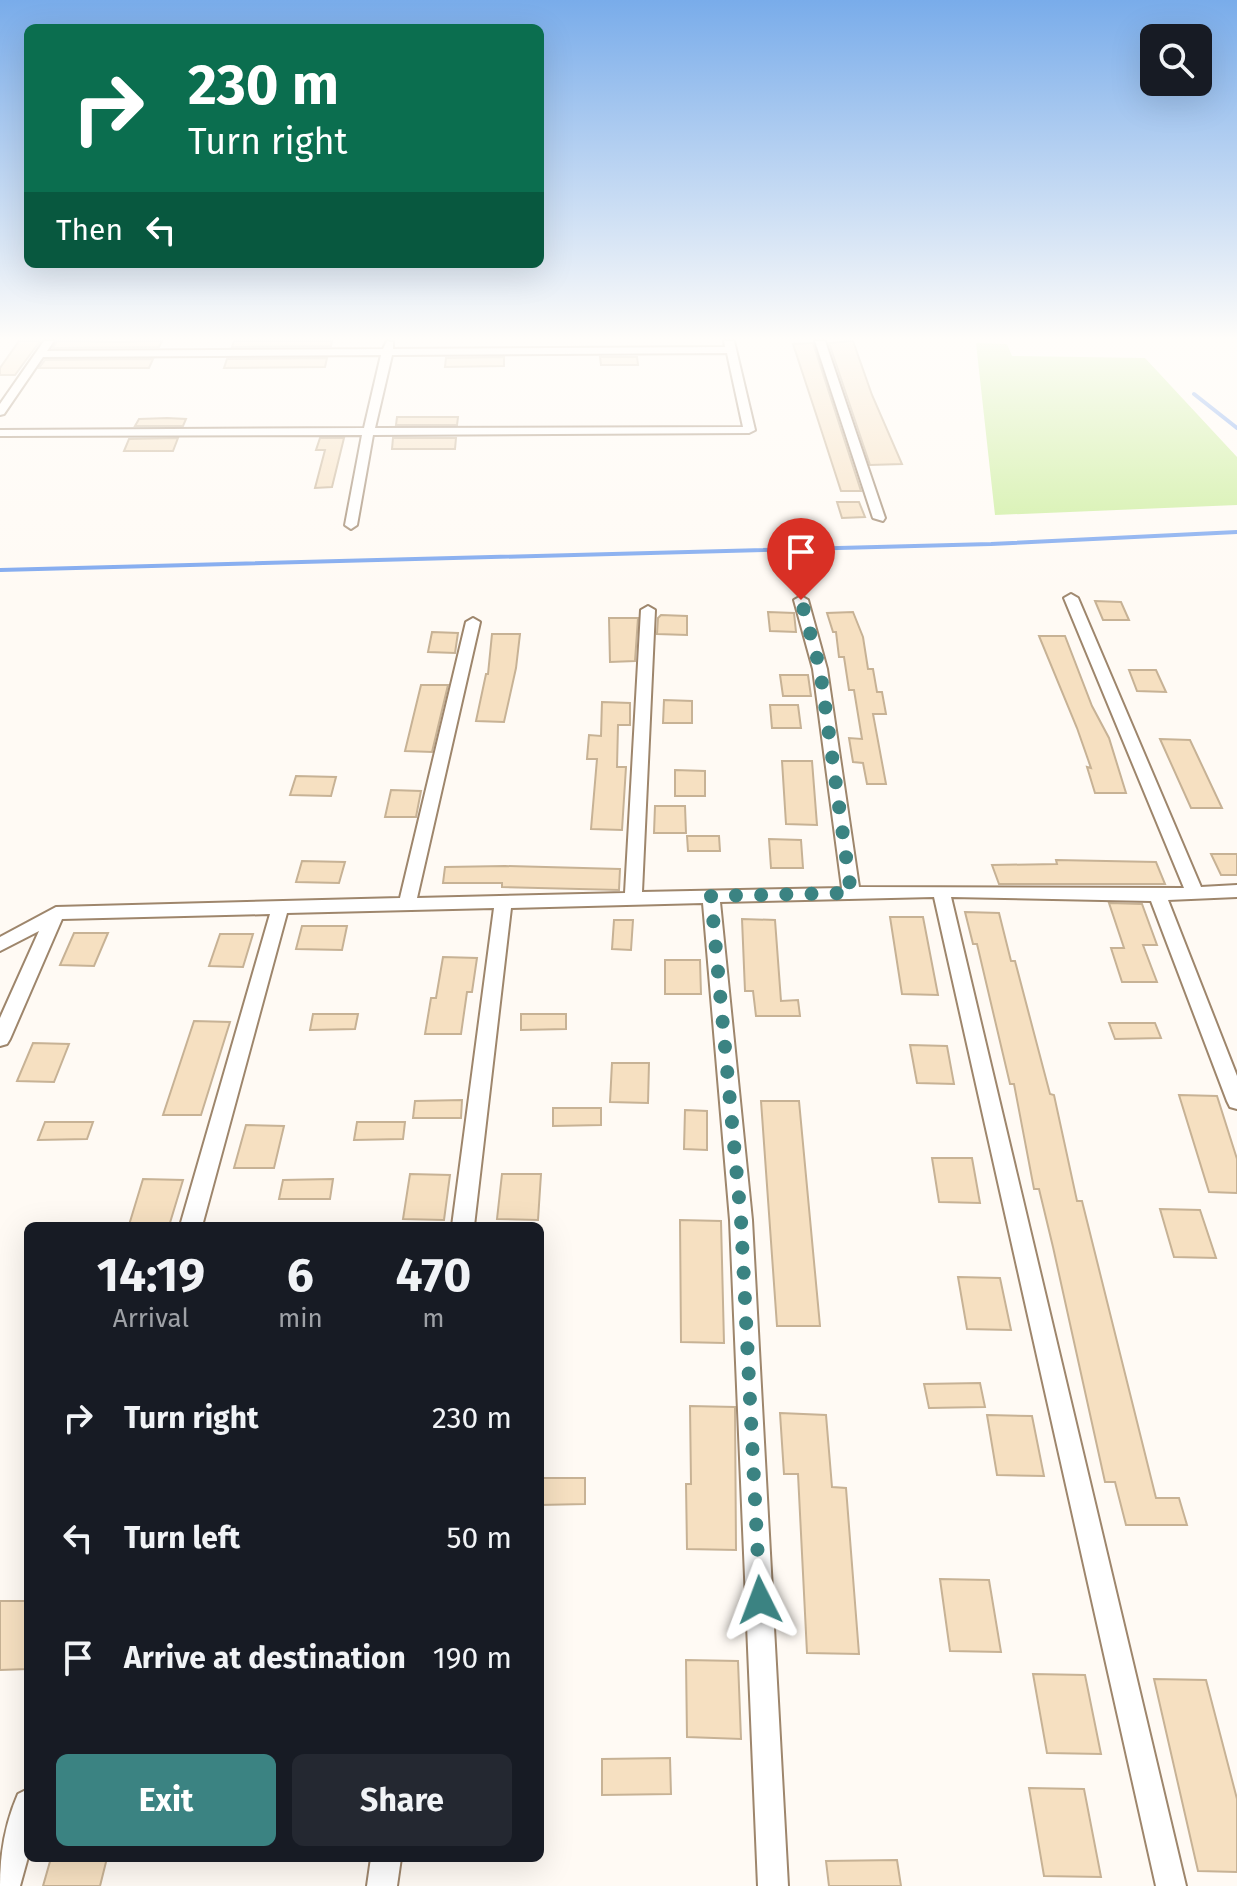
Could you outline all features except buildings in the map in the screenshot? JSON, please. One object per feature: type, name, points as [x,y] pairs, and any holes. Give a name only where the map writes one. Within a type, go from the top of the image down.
[{"type":"street","points":[[351,525],[369,429]]},
{"type":"street","points":[[0,433],[749,429]]},
{"type":"street","points":[[849,429],[879,518]]},
{"type":"street","points":[[1071,598],[1195,893]]},
{"type":"street","points":[[801,600],[820,669],[851,893]]},
{"type":"street","points":[[633,899],[648,610]]},
{"type":"street","points":[[407,905],[473,622]]},
{"type":"street","points":[[0,945],[56,913],[941,891],[1157,895],[1237,891]]},
{"type":"street","points":[[941,891],[1171,1886]]},
{"type":"street","points":[[1157,895],[1237,1101]]},
{"type":"street","points":[[711,896],[741,1220],[773,1886]]},
{"type":"street","points":[[463,1222],[503,904]]},
{"type":"street","points":[[192,1222],[280,908]]},
{"type":"street","points":[[0,1039],[56,913]]},
{"type":"street","points":[[5,1886],[24,1818]]},
{"type":"street","points":[[382,1886],[385,1862]]},
{"type":"green space","points":[[986,429],[1211,429],[1237,457],[1237,505],[995,515]]},
{"type":"waterway","points":[[0,570],[991,544],[1237,532]]},
{"type":"route","points":[[760,1600],[741,1220],[711,896],[851,893],[820,669],[801,600]]}]
